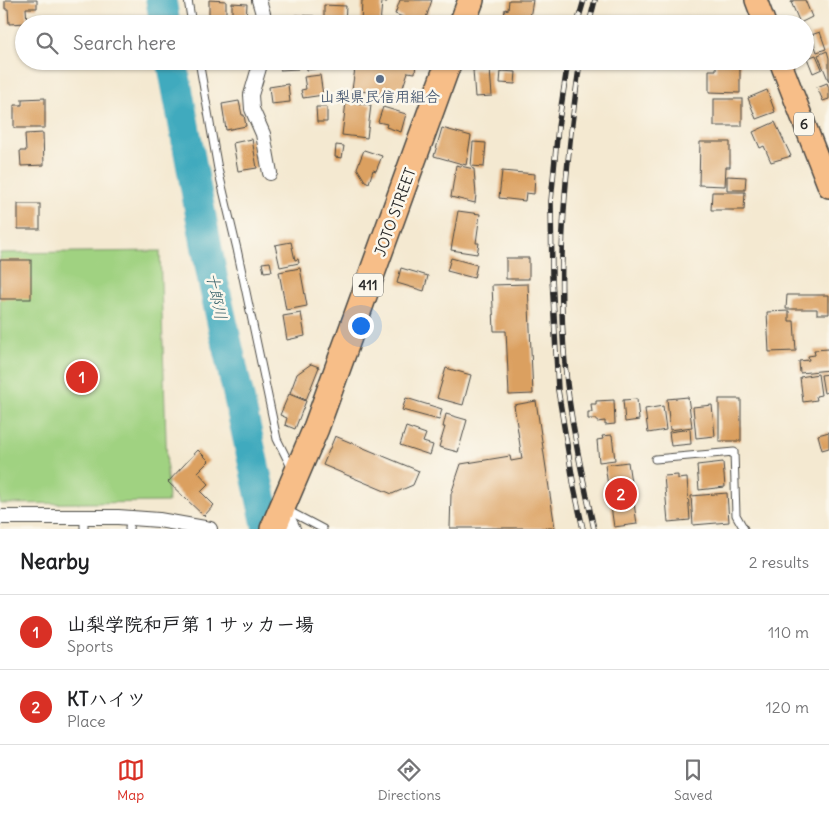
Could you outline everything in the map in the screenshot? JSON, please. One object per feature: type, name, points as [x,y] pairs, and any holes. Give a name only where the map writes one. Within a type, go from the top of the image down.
[{"type":"highway","points":[[465,15],[471,0]]},
{"type":"highway","name":"JOTO STREET","points":[[277,518],[320,418],[446,70]]},
{"type":"main road","points":[[756,0],[762,15]]},
{"type":"main road","name":"6","points":[[784,70],[829,187]]},
{"type":"street","points":[[259,0],[263,15]]},
{"type":"street","points":[[258,70],[251,95],[252,109],[263,134],[270,173]]},
{"type":"street","points":[[0,517],[129,524],[159,520],[210,529]]},
{"type":"street","points":[[277,518],[293,529]]},
{"type":"lane","points":[[188,0],[190,15]]},
{"type":"lane","points":[[201,70],[218,169],[277,439],[295,477]]},
{"type":"lane","points":[[655,459],[734,452],[736,515],[744,529]]},
{"type":"lane","points":[[277,518],[323,529]]},
{"type":"green space","points":[[160,251],[168,502],[0,504],[0,253]]},
{"type":"building","points":[[5,0],[37,0],[37,8],[26,8],[26,15],[15,15],[15,24],[9,24],[8,9],[5,9]]},
{"type":"building","points":[[209,0],[226,1],[226,15],[209,15]]},
{"type":"building","points":[[362,0],[387,0],[387,2],[382,2],[381,15],[361,15]]},
{"type":"building","points":[[400,0],[432,0],[427,15],[395,14]]},
{"type":"building","points":[[509,0],[533,0],[530,15],[504,15],[505,9],[508,10]]},
{"type":"building","points":[[805,0],[811,15],[797,15],[791,2]]},
{"type":"building","points":[[232,3],[247,4],[246,15],[232,15]]},
{"type":"building","points":[[324,5],[346,6],[346,15],[324,15]]},
{"type":"building","points":[[820,32],[826,49],[817,52],[814,44],[814,34]]},
{"type":"building","points":[[827,51],[829,58],[829,82],[818,55]]},
{"type":"building","points":[[816,55],[822,69],[813,73],[812,70],[814,70],[814,56]]},
{"type":"building","points":[[355,70],[415,70],[415,73],[408,72],[400,96],[352,90]]},
{"type":"building","points":[[473,70],[490,70],[492,96],[475,97]]},
{"type":"building","points":[[709,70],[740,70],[740,93],[709,92]]},
{"type":"building","points":[[501,71],[516,72],[515,84],[500,83]]},
{"type":"building","points":[[320,75],[323,95],[303,98],[301,90],[306,89],[304,77]]},
{"type":"building","points":[[827,83],[829,99],[823,101],[817,87]]},
{"type":"building","points":[[288,84],[290,102],[271,104],[269,87]]},
{"type":"building","points":[[767,90],[775,112],[756,119],[748,98]]},
{"type":"building","points":[[45,98],[45,128],[14,128],[14,105],[22,105],[22,99]]},
{"type":"building","points":[[714,99],[742,99],[742,126],[714,126]]},
{"type":"building","points":[[239,101],[246,126],[226,130],[222,104]]},
{"type":"building","points":[[346,102],[371,105],[367,138],[342,135]]},
{"type":"building","points":[[316,107],[327,107],[327,122],[317,122]]},
{"type":"building","points":[[383,107],[406,114],[401,132],[386,127],[387,124],[378,122]]},
{"type":"building","points":[[775,122],[791,156],[771,162],[764,146],[760,148],[753,132]]},
{"type":"building","points":[[442,128],[471,136],[466,165],[434,156]]},
{"type":"building","points":[[43,133],[44,165],[21,166],[20,151],[26,151],[25,134]]},
{"type":"building","points":[[252,139],[257,168],[238,171],[233,143]]},
{"type":"building","points":[[473,142],[486,143],[484,167],[471,166]]},
{"type":"building","points":[[700,142],[730,142],[730,167],[726,167],[725,186],[699,185]]},
{"type":"building","points":[[336,145],[344,146],[342,158],[335,157]]},
{"type":"building","points":[[364,150],[382,156],[376,171],[373,170],[369,183],[365,181],[357,168]]},
{"type":"building","points":[[456,165],[474,169],[475,203],[451,197]]},
{"type":"building","points":[[502,171],[535,174],[534,194],[526,193],[525,201],[499,198]]},
{"type":"building","points":[[727,176],[746,177],[745,190],[727,190]]},
{"type":"building","points":[[712,192],[745,192],[744,210],[711,210]]},
{"type":"building","points":[[18,204],[40,204],[40,229],[18,229]]},
{"type":"building","points":[[458,211],[480,214],[476,243],[479,243],[477,254],[451,250]]},
{"type":"building","points":[[291,242],[295,260],[298,259],[299,263],[280,267],[275,245]]},
{"type":"building","points":[[451,258],[477,265],[474,278],[447,271]]},
{"type":"building","points":[[506,258],[529,258],[529,279],[506,279]]},
{"type":"building","points":[[0,260],[31,260],[31,299],[0,299]]},
{"type":"building","points":[[270,262],[272,271],[264,272],[262,263]]},
{"type":"building","points":[[300,268],[307,306],[286,310],[279,272]]},
{"type":"building","points":[[401,268],[428,276],[424,291],[397,283]]},
{"type":"building","points":[[528,284],[533,394],[509,395],[506,331],[494,331],[492,285]]},
{"type":"building","points":[[787,295],[829,295],[829,314],[817,314],[817,309],[786,309]]},
{"type":"building","points":[[789,311],[789,321],[794,321],[796,351],[769,352],[767,312]]},
{"type":"building","points":[[301,313],[305,336],[287,340],[283,316]]},
{"type":"building","points":[[829,349],[829,370],[800,373],[799,361],[809,360],[808,356],[815,355],[814,350]]},
{"type":"building","points":[[311,364],[319,367],[306,400],[290,393],[297,374]]},
{"type":"building","points":[[446,368],[471,375],[463,405],[437,398]]},
{"type":"building","points":[[818,374],[821,395],[816,396],[817,400],[803,402],[800,377]]},
{"type":"building","points":[[829,374],[829,392],[824,393],[821,375]]},
{"type":"building","points":[[289,394],[306,401],[295,429],[285,425],[287,418],[280,415]]},
{"type":"building","points":[[688,397],[692,427],[670,430],[667,399]]},
{"type":"building","points":[[406,398],[442,409],[439,420],[402,410]]},
{"type":"building","points":[[637,399],[639,420],[625,422],[623,400]]},
{"type":"building","points":[[719,399],[741,399],[741,441],[719,441]]},
{"type":"building","points":[[614,400],[615,424],[605,425],[605,421],[597,422],[597,419],[588,419],[588,412],[592,412],[591,404],[596,404],[596,401]]},
{"type":"building","points":[[536,401],[555,528],[450,528],[451,494],[461,464],[510,456],[511,461],[522,459],[514,405]]},
{"type":"building","points":[[712,405],[715,436],[696,438],[693,407]]},
{"type":"building","points":[[663,406],[666,430],[648,433],[645,409]]},
{"type":"building","points":[[446,414],[467,420],[458,452],[439,447],[445,427],[443,427]]},
{"type":"building","points":[[406,427],[426,434],[423,442],[433,445],[430,455],[400,445]]},
{"type":"building","points":[[690,429],[691,444],[671,446],[669,432]]},
{"type":"building","points":[[829,432],[829,448],[822,450],[818,435]]},
{"type":"building","points":[[612,435],[615,460],[599,462],[597,440],[603,439],[602,436]]},
{"type":"building","points":[[335,436],[419,471],[413,485],[392,494],[323,465]]},
{"type":"building","points":[[198,450],[209,461],[198,472],[209,484],[201,492],[214,505],[204,516],[168,482]]},
{"type":"building","points":[[628,462],[637,524],[614,527],[605,465]]},
{"type":"building","points":[[723,462],[725,487],[699,490],[697,465]]},
{"type":"building","points":[[678,475],[678,479],[687,478],[690,520],[668,522],[664,476]]},
{"type":"building","points":[[727,493],[729,522],[693,525],[691,496]]},
{"type":"waterway","name":"十郎川","points":[[161,0],[164,15]]},
{"type":"waterway","name":"十郎川","points":[[174,70],[213,281],[268,529]]},
{"type":"railway","points":[[580,15],[584,0]]},
{"type":"railway","points":[[591,15],[595,0]]},
{"type":"railway","points":[[567,70],[558,127],[551,201],[552,277],[558,390],[583,529]]},
{"type":"railway","points":[[579,70],[570,137],[564,212],[562,326],[573,427],[594,529]]},
{"type":"place","name":"山梨県民信用組合","points":[[380,79]]},
{"type":"place","name":"山梨学院和戸第１サッカー場","points":[[82,377]]},
{"type":"place","name":"KTハイツ","points":[[621,494]]}]
